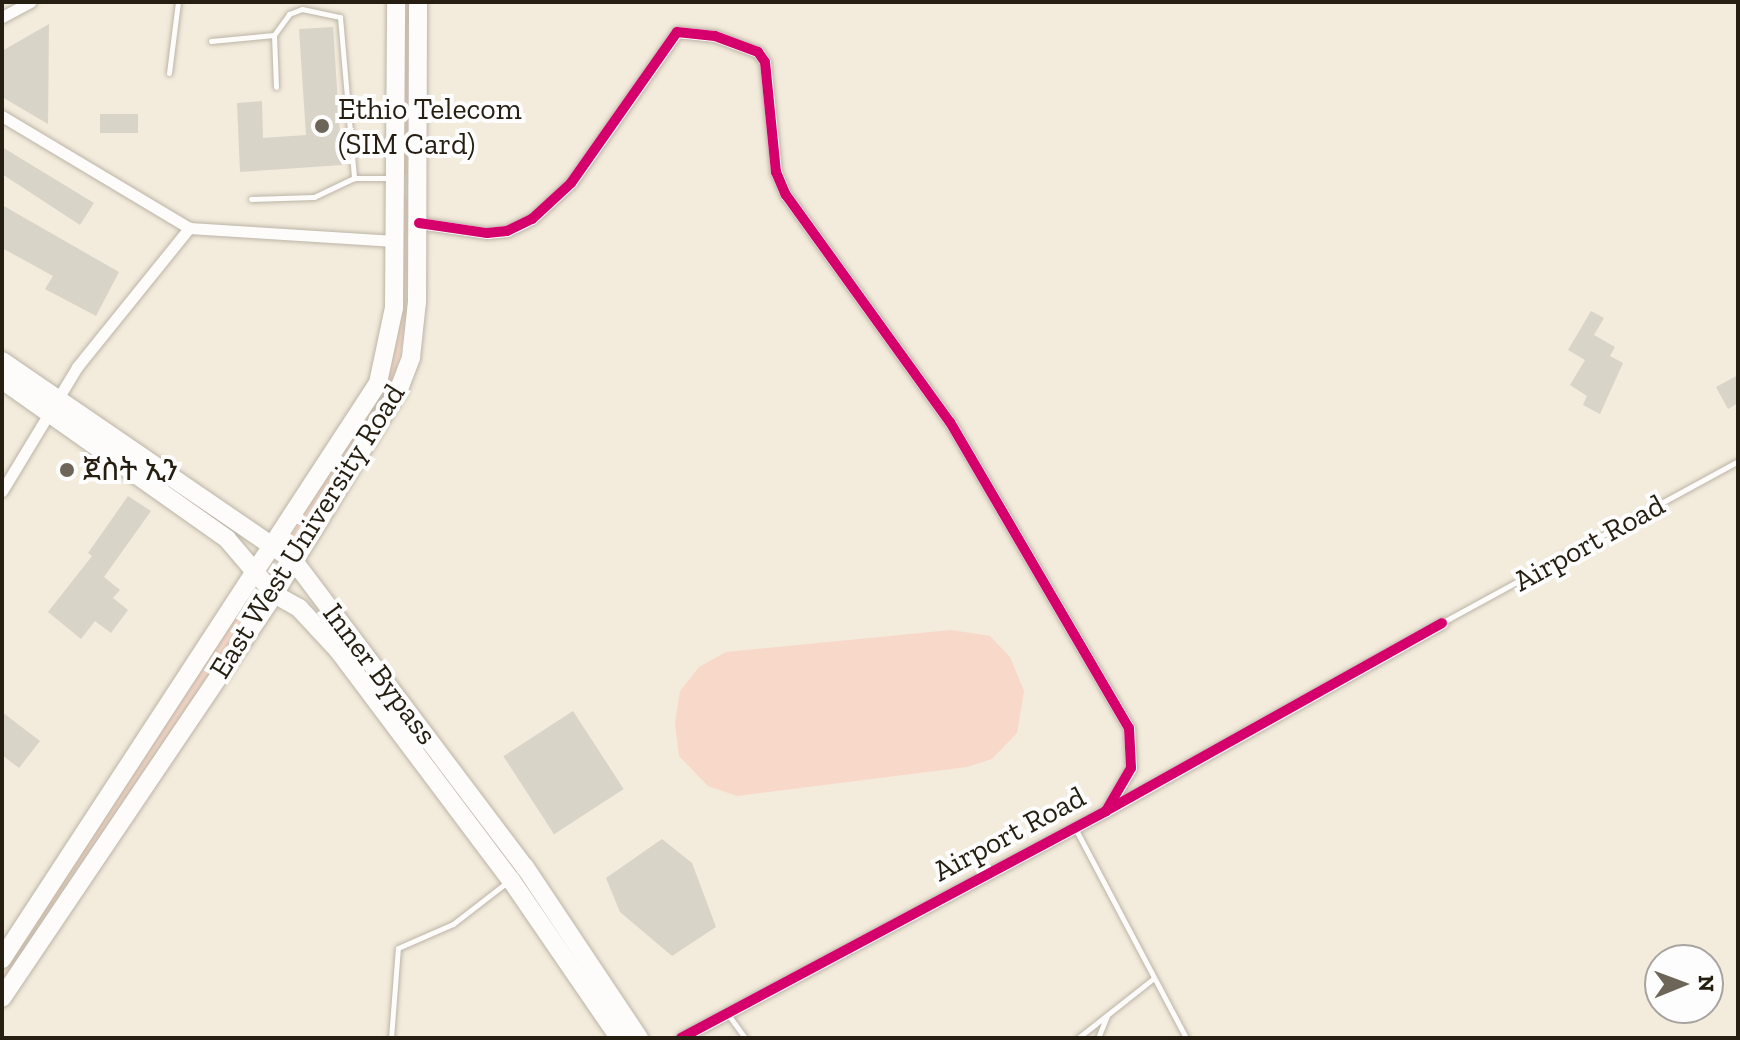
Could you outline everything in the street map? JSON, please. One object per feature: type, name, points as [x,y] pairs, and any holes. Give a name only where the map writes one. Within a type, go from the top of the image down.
[{"type":"main road","name":"East West University Road","points":[[2,959],[374,393],[393,327],[396,2]]},
{"type":"main road","name":"East West University Road","points":[[2,998],[274,594],[372,438],[411,357],[420,178],[418,2]]},
{"type":"main road","name":"Inner Bypass","points":[[2,361],[55,406],[227,539],[274,594],[299,608],[373,691],[511,880],[619,1038]]},
{"type":"main road","name":"Inner Bypass","points":[[2,380],[55,406],[294,561],[525,867],[639,1038]]},
{"type":"street","points":[[2,17],[30,2]]},
{"type":"street","points":[[419,223],[487,233],[507,231],[532,219],[571,183],[677,32],[715,36],[758,52],[765,62],[776,172],[786,195],[950,422],[1129,728],[1131,768],[1106,811]]},
{"type":"street","points":[[2,116],[189,228],[395,241]]},
{"type":"street","points":[[2,491],[77,367],[189,228]]},
{"type":"street","name":"Airport Road","points":[[681,1038],[1106,811],[1442,623]]},
{"type":"lane","points":[[169,73],[178,2]]},
{"type":"lane","points":[[276,87],[274,35],[293,11],[316,10],[340,17],[354,178]]},
{"type":"lane","points":[[211,41],[274,35]]},
{"type":"lane","points":[[251,199],[314,197],[354,178],[420,178]]},
{"type":"lane","name":"Airport Road","points":[[1442,623],[1738,461]]},
{"type":"lane","points":[[1074,827],[1186,1038]]},
{"type":"lane","points":[[391,1038],[398,948],[453,924],[525,867]]},
{"type":"lane","points":[[1078,1038],[1154,978]]},
{"type":"lane","points":[[726,1012],[745,1038]]},
{"type":"lane","points":[[1098,1038],[1107,1015]]},
{"type":"shaded area","points":[[400,2],[410,2],[407,174],[403,174]]},
{"type":"shaded area","points":[[403,195],[408,200],[406,326],[395,376],[385,401],[294,544],[289,539],[349,442],[393,358]]},
{"type":"shaded area","points":[[247,600],[252,600],[251,610],[2,994],[2,976]]},
{"type":"shaded area","points":[[951,630],[990,636],[1010,657],[1024,691],[1017,733],[992,759],[967,767],[737,796],[708,786],[679,756],[675,723],[680,691],[699,667],[726,652]]},
{"type":"building","points":[[49,24],[48,124],[2,97],[2,51]]},
{"type":"building","points":[[333,27],[342,165],[240,172],[237,103],[262,101],[263,138],[306,135],[299,29]]},
{"type":"building","points":[[100,114],[138,114],[138,133],[100,133]]},
{"type":"building","points":[[2,147],[94,203],[80,225],[2,174]]},
{"type":"building","points":[[2,205],[119,272],[96,316],[45,289],[53,276],[2,248]]},
{"type":"building","points":[[1591,311],[1604,318],[1594,335],[1615,347],[1610,356],[1623,363],[1600,414],[1583,405],[1587,396],[1570,385],[1585,360],[1568,350]]},
{"type":"building","points":[[1738,375],[1738,403],[1728,409],[1716,387]]},
{"type":"building","points":[[128,496],[151,511],[104,577],[120,590],[113,598],[128,610],[111,633],[95,621],[81,639],[48,612],[92,556],[88,553]]},
{"type":"building","points":[[573,711],[624,789],[554,834],[503,756]]},
{"type":"building","points":[[2,712],[40,741],[19,768],[2,755]]},
{"type":"building","points":[[662,839],[692,863],[716,927],[672,956],[620,912],[606,878]]},
{"type":"cycle path","points":[[419,223],[487,233],[507,231],[532,219],[571,183],[677,32],[715,36],[758,52],[765,62],[776,172],[786,195],[950,422],[1129,728],[1131,768],[1106,811]]},
{"type":"cycle path","points":[[681,1038],[1106,811],[1442,623]]},
{"type":"place","name":"Ethio Telecom (SIM Card)","points":[[322,126]]},
{"type":"place","name":"ጀስት ኢን","points":[[67,470]]}]
